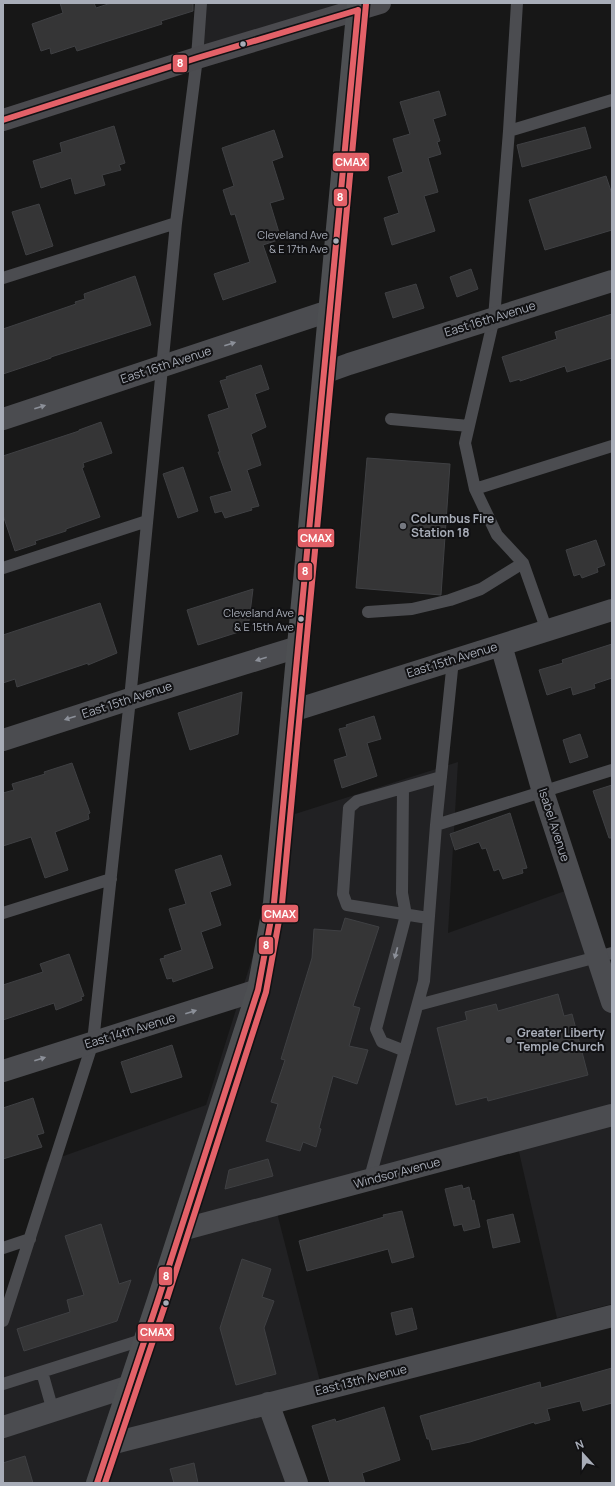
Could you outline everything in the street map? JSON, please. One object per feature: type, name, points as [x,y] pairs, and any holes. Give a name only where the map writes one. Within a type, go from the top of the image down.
[{"type":"main road","points":[[97,1483],[181,1230],[258,990],[274,903],[358,6]]},
{"type":"street","points":[[3,120],[358,6],[380,3]]},
{"type":"street","name":"East 16th Avenue","points":[[324,374],[349,364],[612,281]]},
{"type":"street","name":"East 16th Avenue","points":[[3,419],[329,311]]},
{"type":"street","name":"East 15th Avenue","points":[[292,711],[612,610]]},
{"type":"street","name":"Isabel Avenue","points":[[500,645],[543,792],[605,955],[612,1002]]},
{"type":"street","name":"East 15th Avenue","points":[[3,740],[298,647]]},
{"type":"street","name":"East 14th Avenue","points":[[3,1071],[258,990]]},
{"type":"street","name":"Windsor Avenue","points":[[181,1230],[612,1115]]},
{"type":"street","name":"East 13th Avenue","points":[[110,1444],[612,1316]]},
{"type":"street","points":[[3,1427],[130,1386]]},
{"type":"street","points":[[268,1403],[297,1483]]},
{"type":"lane","points":[[3,1321],[93,1042],[130,699],[176,223],[197,58],[201,3]]},
{"type":"lane","points":[[518,3],[494,318],[465,443],[475,489],[497,535],[523,563],[547,631]]},
{"type":"lane","points":[[509,131],[612,100]]},
{"type":"lane","points":[[3,278],[176,223]]},
{"type":"lane","points":[[391,419],[469,426]]},
{"type":"lane","points":[[475,489],[612,446]]},
{"type":"lane","points":[[3,568],[147,521]]},
{"type":"lane","points":[[368,612],[412,609],[450,600],[481,590],[523,563]]},
{"type":"lane","points":[[369,1181],[424,981],[436,825],[454,660]]},
{"type":"lane","points":[[436,825],[612,770]]},
{"type":"lane","points":[[428,918],[347,905],[343,894],[349,808],[357,801],[441,777]]},
{"type":"lane","points":[[403,788],[402,893],[406,915],[376,1029],[382,1042],[405,1051]]},
{"type":"lane","points":[[3,913],[111,879]]},
{"type":"lane","points":[[418,1005],[605,955]]},
{"type":"lane","points":[[3,1248],[30,1239]]},
{"type":"lane","points":[[3,1384],[145,1339]]},
{"type":"lane","points":[[42,1372],[53,1410]]},
{"type":"shaded area","points":[[196,3],[358,3],[190,60]]},
{"type":"shaded area","points":[[458,762],[448,933],[573,888],[599,960],[612,956],[612,1304],[557,1318],[516,1139],[274,1201],[322,1389],[269,1405],[293,1483],[3,1483],[3,1312],[47,1162],[206,1105],[261,930],[273,821]]},
{"type":"building","points":[[60,3],[94,3],[96,8],[111,3],[193,3],[193,11],[161,21],[162,24],[77,51],[75,46],[51,54],[50,48],[41,51],[32,24],[63,13]]},
{"type":"building","points":[[439,91],[446,115],[433,119],[440,141],[437,142],[441,154],[428,158],[438,192],[424,196],[435,231],[392,245],[384,218],[399,213],[388,177],[403,172],[393,139],[410,134],[400,102]]},
{"type":"building","points":[[114,126],[125,163],[119,165],[121,170],[102,175],[105,185],[75,194],[71,178],[41,188],[33,161],[62,152],[60,143]]},
{"type":"building","points":[[585,127],[591,148],[522,167],[517,145]]},
{"type":"building","points":[[274,130],[283,157],[272,161],[284,199],[270,203],[281,239],[263,245],[276,282],[223,300],[214,274],[250,262],[235,214],[231,215],[223,190],[234,186],[222,148]]},
{"type":"building","points":[[606,176],[612,194],[612,230],[545,250],[529,200]]},
{"type":"building","points":[[39,204],[53,246],[26,255],[12,212]]},
{"type":"building","points":[[471,269],[478,289],[457,297],[450,277]]},
{"type":"building","points":[[135,276],[151,325],[3,374],[3,329],[76,304],[75,302],[85,299],[84,294]]},
{"type":"building","points":[[416,284],[424,308],[393,318],[385,293]]},
{"type":"building","points":[[612,314],[612,358],[567,372],[565,366],[520,381],[520,379],[510,382],[502,357],[557,339],[555,332]]},
{"type":"building","points":[[261,365],[269,389],[255,394],[266,427],[251,434],[261,465],[247,470],[259,506],[251,508],[252,510],[225,518],[222,511],[215,513],[210,497],[232,491],[218,452],[220,452],[208,415],[229,408],[220,381],[227,379],[226,377]]},
{"type":"building","points":[[101,422],[112,453],[83,463],[84,467],[82,468],[100,517],[66,529],[66,531],[35,541],[36,544],[15,551],[3,515],[3,456],[79,431]]},
{"type":"building","name":"Columbus Fire Station 18","points":[[367,458],[450,464],[441,595],[356,588]]},
{"type":"building","points":[[183,467],[198,511],[178,518],[163,474]]},
{"type":"building","points":[[596,540],[605,565],[597,568],[598,572],[582,578],[580,574],[574,576],[566,550]]},
{"type":"building","points":[[253,589],[248,629],[198,645],[187,610]]},
{"type":"building","points":[[100,603],[117,653],[88,665],[88,663],[17,687],[15,679],[3,683],[3,635]]},
{"type":"building","points":[[612,644],[612,678],[594,684],[595,688],[573,695],[571,687],[547,695],[539,670],[563,663],[562,660]]},
{"type":"building","points":[[242,692],[238,734],[190,750],[178,713]]},
{"type":"building","points":[[374,716],[381,739],[367,743],[377,776],[342,788],[334,760],[347,756],[339,729],[347,727],[346,725]]},
{"type":"building","points":[[580,734],[588,757],[570,763],[563,740]]},
{"type":"building","points":[[72,763],[90,813],[88,814],[89,819],[55,832],[68,870],[45,878],[31,837],[3,846],[3,793],[14,790],[12,784],[45,774],[44,772]]},
{"type":"building","points":[[612,785],[612,838],[609,838],[593,791]]},
{"type":"building","points":[[510,813],[527,868],[522,869],[523,873],[503,879],[499,869],[494,871],[486,848],[482,849],[479,842],[455,850],[450,834]]},
{"type":"building","points":[[221,855],[231,885],[210,892],[221,925],[201,932],[213,968],[173,982],[172,978],[167,979],[160,959],[165,958],[164,956],[182,950],[169,909],[186,904],[175,870]]},
{"type":"building","points":[[345,918],[379,927],[353,1006],[360,1008],[349,1046],[368,1050],[357,1084],[333,1076],[319,1128],[321,1129],[316,1147],[303,1142],[300,1151],[266,1141],[278,1104],[271,1102],[285,1060],[281,1059],[312,958],[314,929],[341,931]]},
{"type":"building","points":[[69,954],[84,996],[81,997],[82,1000],[56,1010],[54,1003],[3,1020],[3,985],[43,972],[40,964]]},
{"type":"building","name":"Greater Liberty Temple Church","points":[[558,994],[564,1016],[572,1014],[588,1075],[488,1101],[487,1097],[456,1105],[437,1028],[467,1020],[465,1012],[496,1004],[498,1011]]},
{"type":"building","points":[[172,1045],[182,1077],[131,1093],[121,1062]]},
{"type":"building","points":[[33,1098],[44,1133],[37,1135],[42,1147],[3,1159],[3,1108]]},
{"type":"building","points":[[268,1159],[273,1176],[225,1189],[229,1170]]},
{"type":"building","points":[[462,1185],[463,1189],[469,1187],[472,1201],[474,1200],[480,1227],[464,1231],[462,1224],[454,1226],[445,1189]]},
{"type":"building","points":[[402,1211],[414,1257],[392,1263],[388,1249],[307,1271],[299,1241],[384,1217],[383,1215]]},
{"type":"building","points":[[513,1214],[520,1242],[493,1248],[487,1220]]},
{"type":"building","points":[[101,1224],[119,1284],[131,1280],[117,1321],[24,1351],[17,1329],[70,1312],[67,1300],[84,1295],[65,1236]]},
{"type":"building","points":[[242,1259],[271,1269],[262,1297],[274,1301],[264,1328],[276,1374],[236,1385],[220,1328]]},
{"type":"building","points":[[412,1308],[417,1329],[396,1335],[391,1313]]},
{"type":"building","points":[[612,1368],[612,1403],[583,1411],[580,1401],[547,1409],[550,1420],[535,1424],[534,1422],[470,1442],[432,1450],[429,1439],[427,1439],[420,1416],[540,1382],[541,1388]]},
{"type":"building","points":[[384,1407],[400,1460],[362,1473],[365,1483],[330,1483],[312,1426],[335,1419],[336,1422]]},
{"type":"building","points":[[25,1456],[33,1483],[3,1483],[3,1463]]},
{"type":"building","points":[[194,1463],[198,1483],[174,1483],[170,1469]]},
{"type":"transit line","name":"CMAX","points":[[105,1483],[165,1305],[266,992],[282,904],[366,4]]},
{"type":"transit line","name":"8","points":[[3,120],[197,58],[358,10]]},
{"type":"transit line","name":"8","points":[[97,1483],[258,990],[274,903],[358,10]]},
{"type":"place","name":"Cleveland Ave & E 17th Ave","points":[[336,241]]},
{"type":"place","name":"Columbus Fire Station 18","points":[[403,526]]},
{"type":"place","name":"Cleveland Ave & E 15th Ave","points":[[301,619]]},
{"type":"place","name":"Greater Liberty Temple Church","points":[[509,1040]]}]
